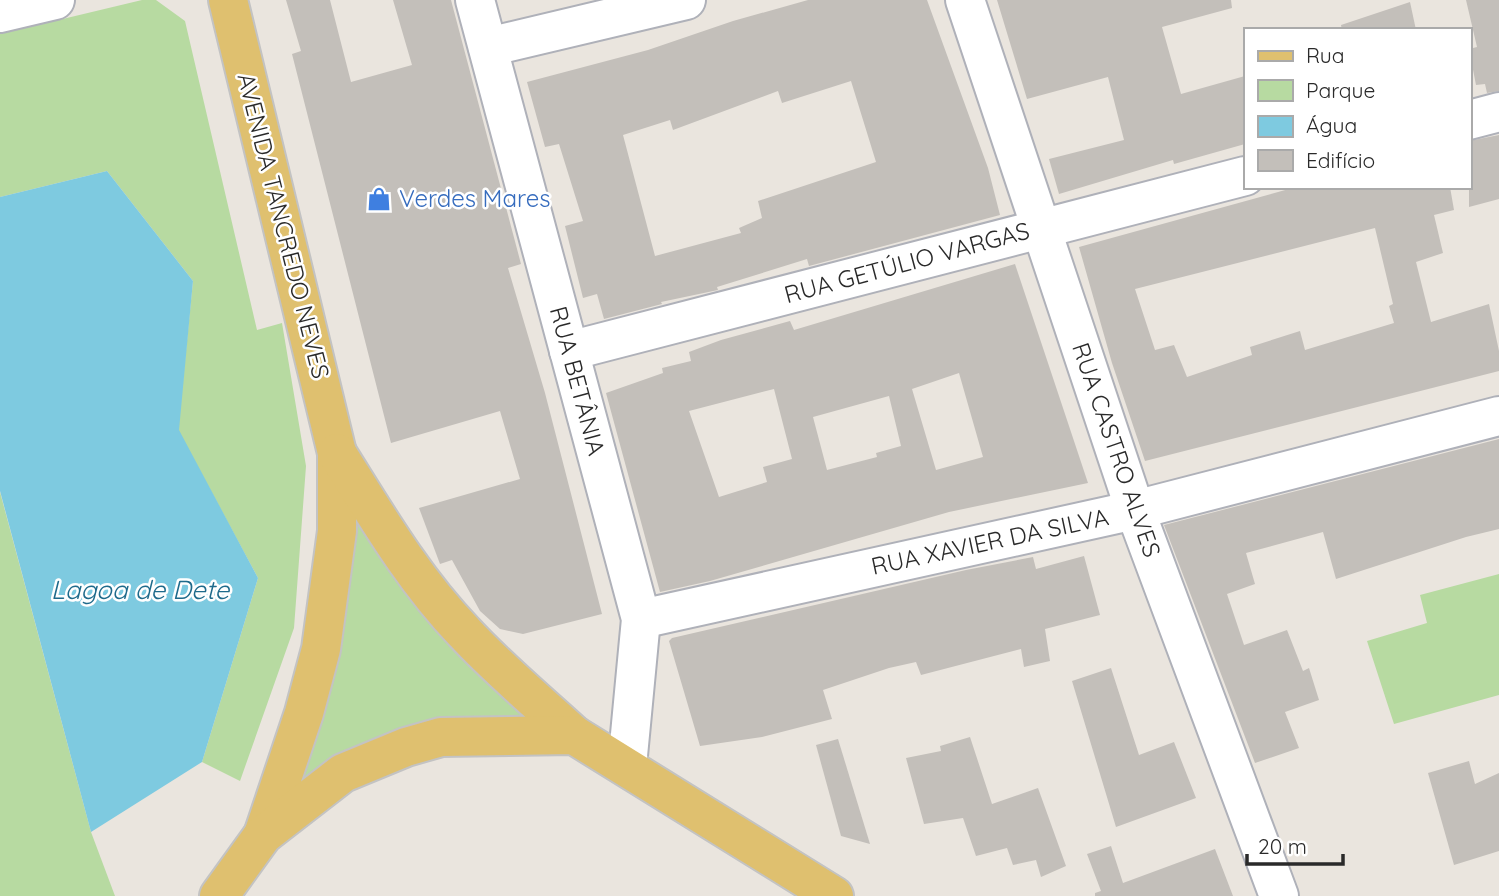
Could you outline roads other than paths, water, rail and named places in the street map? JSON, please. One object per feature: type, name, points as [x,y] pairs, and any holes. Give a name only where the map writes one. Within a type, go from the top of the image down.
[{"type":"main road","name":"AVENIDA TANCREDO NEVES","points":[[228,0],[337,453]]},
{"type":"main road","points":[[337,453],[399,552],[432,596],[494,663],[574,735],[834,896]]},
{"type":"main road","points":[[263,835],[304,713],[321,649],[337,531],[337,453]]},
{"type":"main road","points":[[219,896],[263,835],[343,774],[406,747],[441,737],[574,735]]},
{"type":"street","points":[[4,8],[54,0]]},
{"type":"street","name":"RUA BETÂNIA","points":[[475,0],[641,619],[627,766]]},
{"type":"street","points":[[488,47],[686,0]]},
{"type":"street","name":"RUA CASTRO ALVES","points":[[965,0],[1135,510],[1279,896]]},
{"type":"street","points":[[1471,119],[1499,112]]},
{"type":"street","name":"RUA GETÚLIO VARGAS","points":[[569,351],[1244,176]]},
{"type":"street","name":"RUA XAVIER DA SILVA","points":[[641,619],[1135,510],[1499,416]]},
{"type":"water","name":"Lagoa de Dete","points":[[107,171],[193,281],[179,430],[258,578],[202,762],[91,832],[0,491],[0,197]]},
{"type":"place","name":"Verdes Mares","points":[[379,199]]}]
